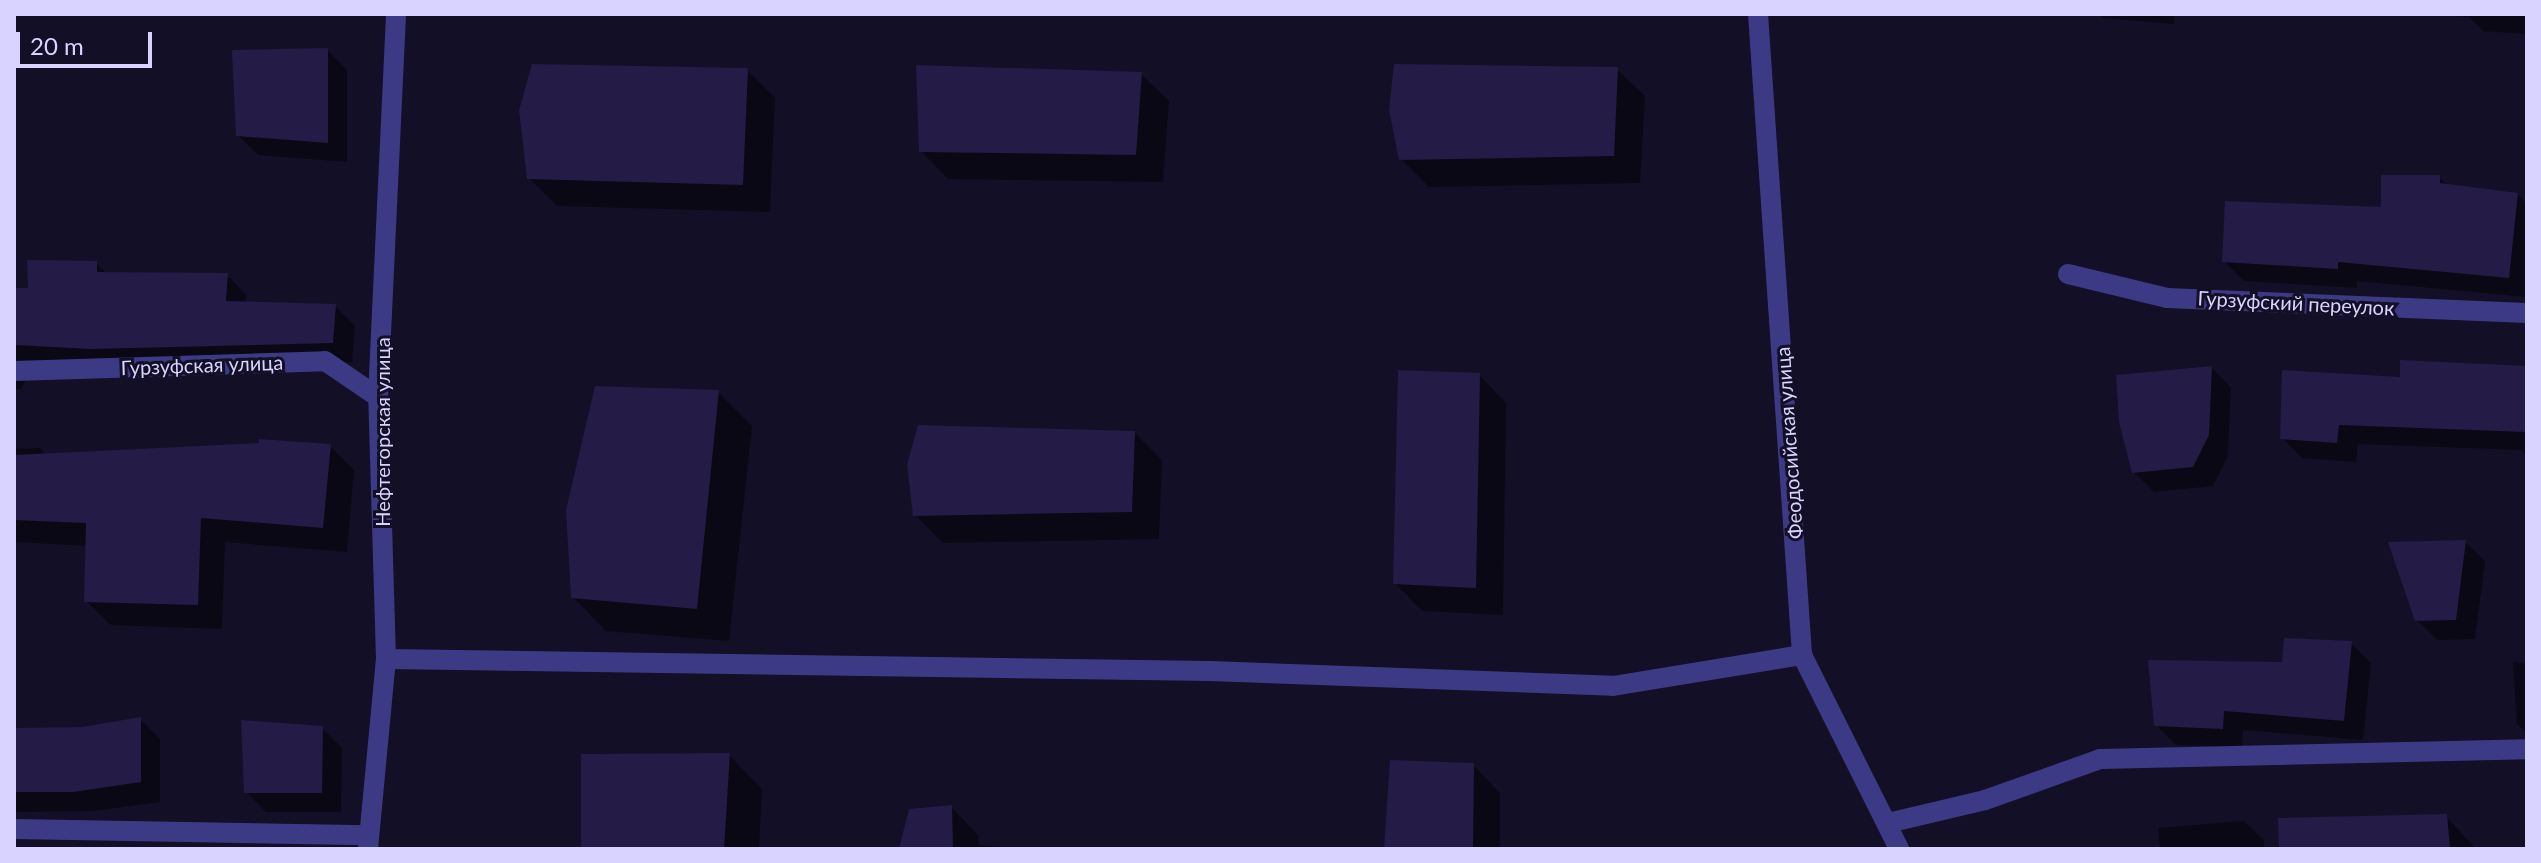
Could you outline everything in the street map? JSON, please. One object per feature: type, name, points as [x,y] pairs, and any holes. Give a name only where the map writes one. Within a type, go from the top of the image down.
[{"type":"street","name":"Нефтегорская улица","points":[[368,842],[386,659],[378,397],[396,14]]},
{"type":"street","name":"Феодосийская улица","points":[[1758,14],[1802,655],[1899,849]]},
{"type":"street","name":"Гурзуфский переулок","points":[[2068,274],[2167,298],[2527,313]]},
{"type":"street","name":"Гурзуфская улица","points":[[14,371],[325,361],[378,397]]},
{"type":"street","points":[[386,659],[1210,671],[1613,686],[1802,655]]},
{"type":"street","points":[[1888,823],[1985,800],[2100,759],[2527,749]]},
{"type":"street","points":[[14,829],[368,842]]},
{"type":"building","points":[[328,48],[328,143],[236,136],[232,50]]},
{"type":"building","points":[[532,64],[748,68],[743,185],[527,179],[519,110]]},
{"type":"building","points":[[1394,64],[1618,67],[1614,156],[1399,160],[1389,110]]},
{"type":"building","points":[[916,65],[1142,72],[1136,155],[919,152]]},
{"type":"building","points":[[2381,175],[2440,175],[2440,183],[2518,193],[2509,278],[2338,262],[2338,269],[2222,262],[2225,201],[2381,207]]},
{"type":"building","points":[[27,260],[97,261],[97,272],[228,273],[226,301],[336,304],[333,343],[91,349],[14,345],[14,288],[28,288]]},
{"type":"building","points":[[2400,360],[2527,366],[2527,432],[2339,425],[2337,443],[2280,439],[2282,370],[2400,377]]},
{"type":"building","points":[[2212,366],[2209,435],[2193,467],[2132,473],[2119,422],[2116,375]]},
{"type":"building","points":[[1398,370],[1480,373],[1476,588],[1393,584]]},
{"type":"building","points":[[595,386],[719,390],[697,609],[571,598],[566,510]]},
{"type":"building","points":[[918,425],[1135,431],[1132,512],[913,516],[907,465]]},
{"type":"building","points":[[259,439],[331,444],[323,528],[201,518],[198,605],[84,602],[86,523],[14,520],[14,455],[259,443]]},
{"type":"building","points":[[2466,540],[2456,620],[2415,621],[2388,542]]},
{"type":"building","points":[[2284,638],[2352,641],[2344,721],[2224,711],[2223,729],[2154,726],[2148,660],[2282,662]]},
{"type":"building","points":[[141,717],[141,782],[73,792],[14,792],[14,728],[82,727]]},
{"type":"building","points":[[241,720],[323,726],[322,793],[244,793]]},
{"type":"building","points":[[730,753],[724,849],[581,849],[581,754]]},
{"type":"building","points":[[1390,760],[1474,763],[1473,849],[1384,849]]},
{"type":"building","points":[[952,805],[953,849],[899,849],[909,809]]},
{"type":"building","points":[[2447,814],[2450,849],[2279,849],[2278,818]]}]
